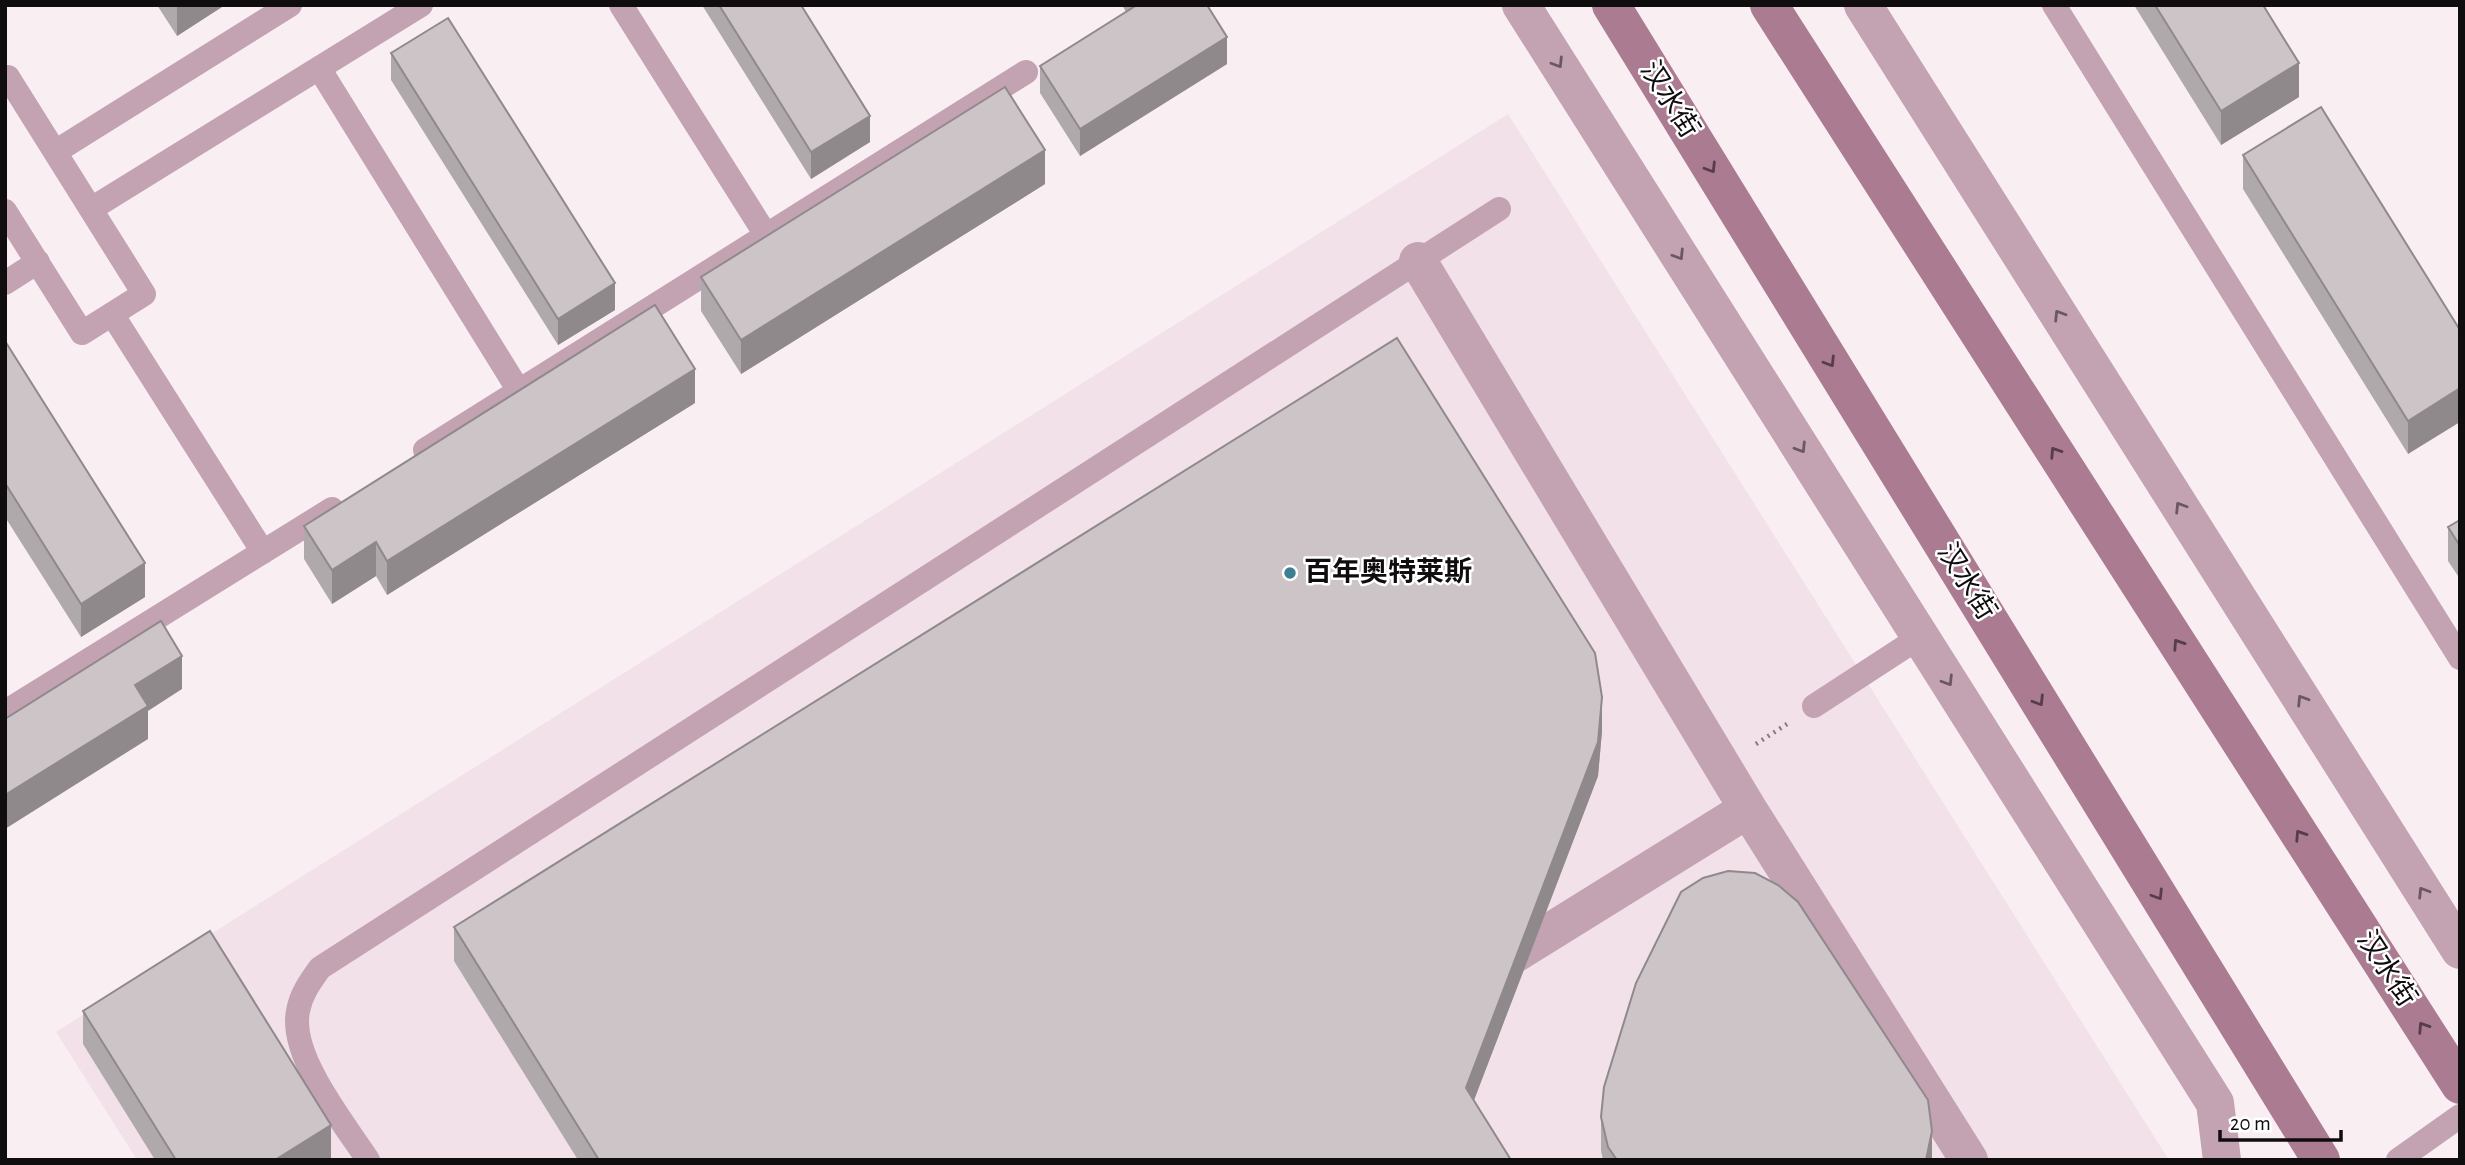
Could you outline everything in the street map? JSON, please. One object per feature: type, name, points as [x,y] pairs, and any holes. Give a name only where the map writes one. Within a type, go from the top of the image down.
[{"type":"main road","name":"汉水街","points":[[1611,5],[2321,1160]]},
{"type":"main road","name":"汉水街","points":[[1769,5],[2460,1084]]},
{"type":"street","points":[[1521,5],[2215,1103],[2222,1160]]},
{"type":"street","points":[[1863,5],[2460,950]]},
{"type":"street","points":[[1418,261],[1748,809],[1969,1160]]},
{"type":"street","points":[[1454,992],[1748,809]]},
{"type":"lane","points":[[55,152],[290,5]]},
{"type":"lane","points":[[91,209],[421,5]]},
{"type":"lane","points":[[621,5],[766,235]]},
{"type":"lane","points":[[2054,5],[2460,658]]},
{"type":"lane","points":[[319,68],[519,390]]},
{"type":"lane","points":[[403,464],[1026,72]]},
{"type":"lane","points":[[5,79],[8,78],[144,294],[82,333],[5,211]]},
{"type":"lane","points":[[368,1160],[307,1063],[298,1038],[297,1013],[305,988],[320,968],[1499,209]]},
{"type":"lane","points":[[5,283],[37,262]]},
{"type":"lane","points":[[112,314],[263,552]]},
{"type":"lane","points":[[5,712],[356,493]]},
{"type":"lane","points":[[1814,706],[1920,637]]},
{"type":"lane","points":[[2399,1160],[2460,1116]]},
{"type":"path","points":[[1723,766],[1814,706]]},
{"type":"shaded area","name":"百年奥特莱斯","points":[[1508,114],[2169,1160],[137,1160],[56,1032]]},
{"type":"building","points":[[719,5],[801,5],[870,116],[811,152]]},
{"type":"building","points":[[1137,5],[1207,5],[1227,37],[1080,129],[1040,66]]},
{"type":"building","points":[[2155,5],[2263,5],[2299,63],[2221,111]]},
{"type":"building","points":[[448,18],[615,283],[558,319],[391,53]]},
{"type":"building","points":[[1005,87],[1045,150],[741,340],[701,277]]},
{"type":"building","points":[[2321,107],[2460,330],[2460,388],[2408,421],[2243,155]]},
{"type":"building","points":[[655,305],[695,369],[387,561],[376,542],[332,570],[304,526]]},
{"type":"building","points":[[1397,338],[1595,653],[1602,697],[1598,742],[1466,1088],[1511,1160],[599,1160],[454,927]]},
{"type":"building","points":[[5,341],[145,563],[81,604],[5,483]]},
{"type":"building","points":[[2460,520],[2460,546],[2448,527]]},
{"type":"building","points":[[161,621],[182,656],[135,685],[148,706],[5,795],[5,719]]},
{"type":"building","points":[[1728,871],[1755,873],[1778,885],[1798,902],[1928,1100],[1932,1131],[1926,1160],[1617,1160],[1608,1147],[1601,1117],[1604,1087],[1636,983],[1681,892],[1703,878]]},
{"type":"building","points":[[210,931],[331,1125],[275,1160],[176,1160],[83,1011]]},
{"type":"place","name":"百年奥特莱斯","points":[[1290,573]]}]
